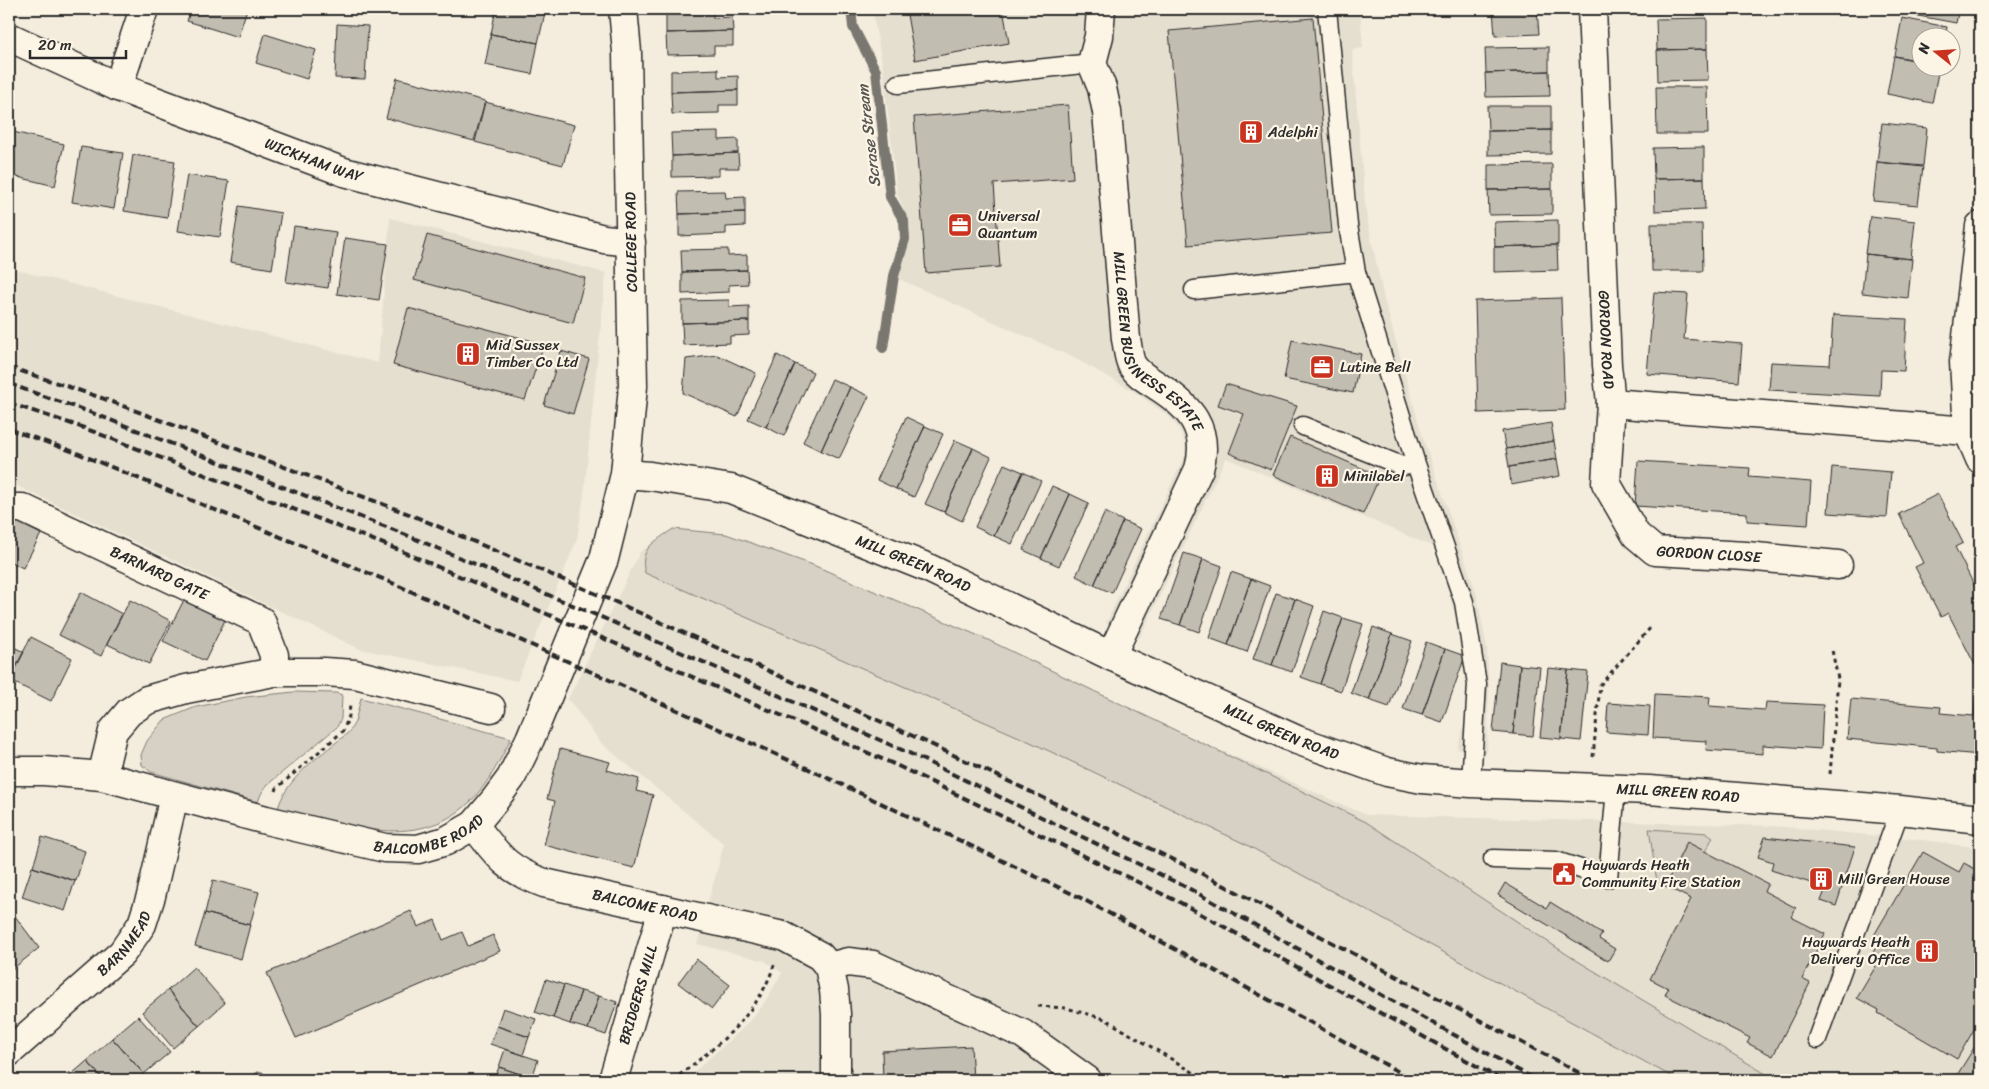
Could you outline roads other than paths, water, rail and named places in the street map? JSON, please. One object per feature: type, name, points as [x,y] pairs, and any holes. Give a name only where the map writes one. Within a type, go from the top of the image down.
[{"type":"street","points":[[118,87],[144,9]]},
{"type":"street","name":"COLLEGE ROAD","points":[[623,9],[627,52],[633,386],[625,474]]},
{"type":"street","points":[[1092,63],[1099,36],[1101,9]]},
{"type":"street","name":"GORDON ROAD","points":[[1592,9],[1606,355],[1611,403],[1968,431]]},
{"type":"street","name":"WICKHAM WAY","points":[[9,37],[118,87],[344,172],[604,239],[631,242]]},
{"type":"street","name":"MILL GREEN BUSINESS ESTATE","points":[[1092,63],[1102,88],[1107,112],[1126,338],[1131,363],[1138,373],[1183,405],[1195,420],[1204,452],[1199,468],[1111,656]]},
{"type":"street","points":[[1980,226],[1964,362],[1968,431],[1980,459]]},
{"type":"street","name":"GORDON CLOSE","points":[[1611,403],[1606,484],[1636,535],[1656,551],[1746,556],[1838,565]]},
{"type":"street","name":"MILL GREEN ROAD","points":[[625,474],[650,476],[731,489],[926,567],[1111,656],[1297,740],[1387,772],[1422,779],[1471,783],[1603,788],[1900,810],[1980,820]]},
{"type":"street","name":"BALCOMBE ROAD","points":[[9,772],[44,771],[102,776],[266,820],[385,848],[418,848],[446,842],[474,825],[494,802],[511,778],[530,739],[604,559],[625,474]]},
{"type":"street","name":"BARNARD GATE","points":[[9,508],[22,508],[261,620],[274,655],[274,672]]},
{"type":"street","points":[[102,776],[112,731],[128,712],[147,700],[186,689],[274,672],[355,674],[491,708]]},
{"type":"street","name":"BARNMEAD","points":[[9,1052],[122,953],[142,924],[151,896],[174,796]]},
{"type":"street","name":"BALCOME ROAD","points":[[474,825],[506,864],[522,875],[544,883],[783,936],[820,956],[829,967]]},
{"type":"street","name":"BRIDGERS MILL","points":[[613,1080],[663,909]]},
{"type":"street","points":[[836,1080],[836,1014],[829,967],[848,962],[873,965],[1023,1034],[1087,1080]]},
{"type":"lane","points":[[1327,9],[1348,225],[1356,272],[1416,464],[1464,602],[1477,684],[1471,783]]},
{"type":"lane","points":[[898,84],[1092,63]]},
{"type":"lane","points":[[1194,290],[1356,272]]},
{"type":"lane","points":[[1303,426],[1402,466],[1416,464]]},
{"type":"lane","points":[[1493,859],[1556,861],[1608,878],[1603,788]]},
{"type":"lane","points":[[1817,1038],[1900,810]]},
{"type":"waterway","name":"Scrase Stream","points":[[851,9],[853,27],[876,71],[890,197],[904,221],[905,239],[894,276],[883,348]]},
{"type":"waterway","points":[[254,1080],[260,1076]]},
{"type":"railway","points":[[9,367],[99,397],[409,514],[620,604],[924,741],[1193,869],[1593,1080]]},
{"type":"railway","points":[[9,384],[95,414],[399,532],[608,620],[909,753],[1188,888],[1536,1080]]},
{"type":"railway","points":[[9,403],[84,428],[399,550],[896,765],[1181,903],[1502,1080]]},
{"type":"railway","points":[[9,429],[77,453],[390,582],[811,770],[1079,897],[1413,1080]]},
{"type":"place","name":"Adelphi","points":[[1251,132]]},
{"type":"place","name":"Universal Quantum","points":[[960,225]]},
{"type":"place","name":"Mid Sussex Timber Co Ltd","points":[[468,354]]},
{"type":"place","name":"Lutine Bell","points":[[1322,367]]},
{"type":"place","name":"Minilabel","points":[[1327,476]]},
{"type":"place","name":"Haywards Heath Community Fire Station","points":[[1564,874]]},
{"type":"place","name":"Mill Green House","points":[[1821,879]]},
{"type":"place","name":"Haywards Heath Delivery Office","points":[[1927,951]]}]
